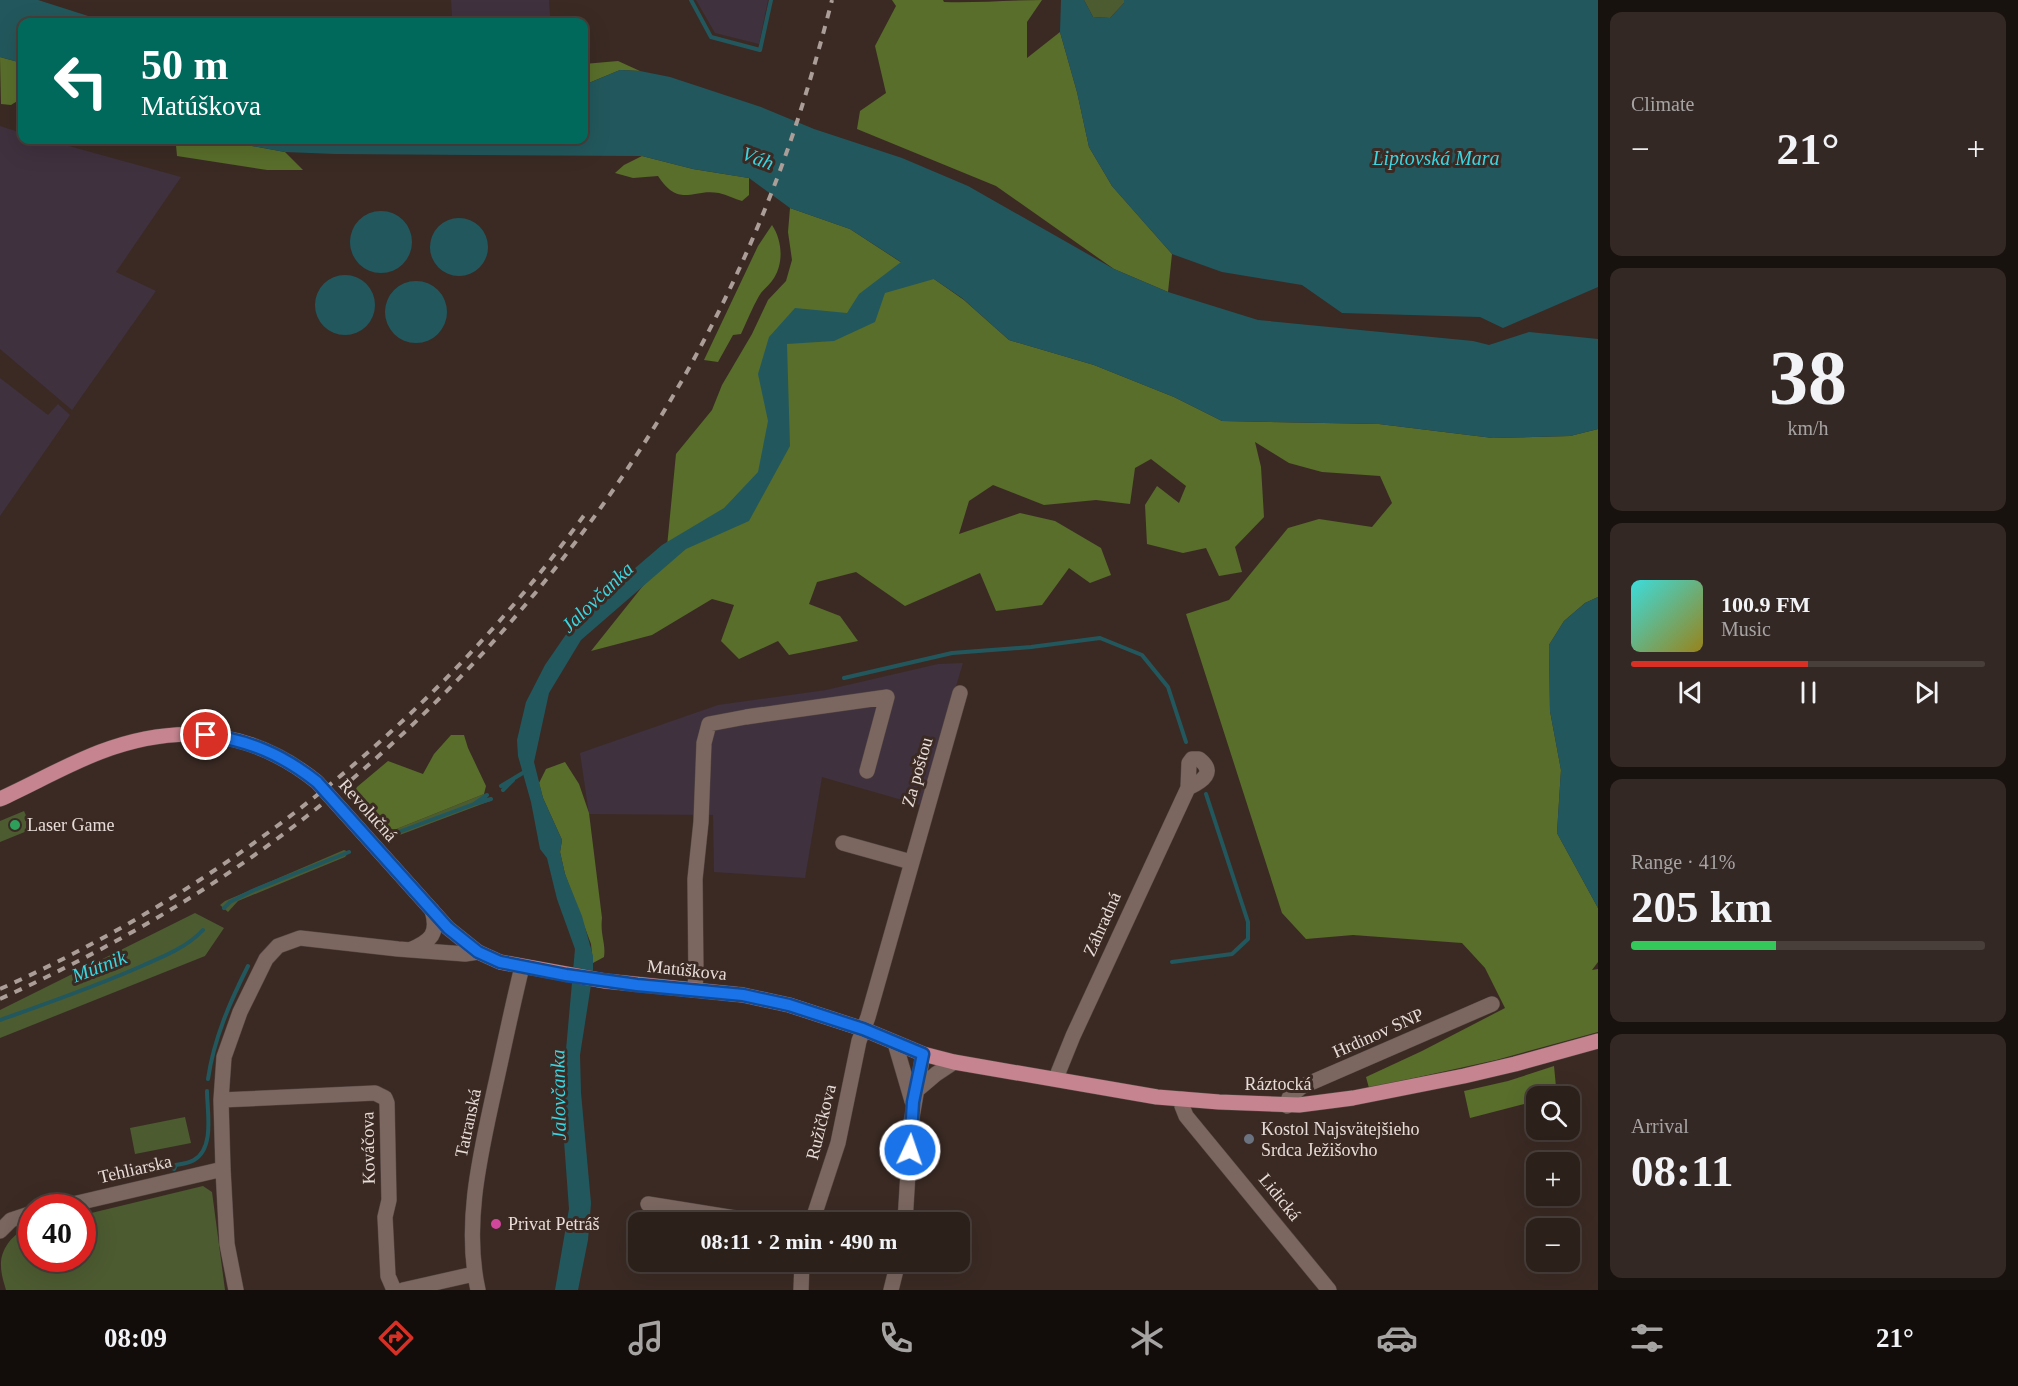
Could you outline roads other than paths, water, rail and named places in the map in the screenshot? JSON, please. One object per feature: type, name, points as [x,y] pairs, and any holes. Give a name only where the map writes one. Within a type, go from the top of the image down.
[{"type":"main road","name":"Revolučná","points":[[0,799],[99,752],[129,742],[186,733],[245,741],[275,753],[297,766],[317,782],[448,928],[478,952]]},
{"type":"main road","name":"Matúškova","points":[[478,952],[500,962],[566,975],[743,995],[789,1005],[863,1029],[923,1054],[954,1062]]},
{"type":"main road","name":"Ráztocká","points":[[954,1062],[1182,1100],[1287,1106],[1340,1101],[1426,1084],[1504,1067],[1598,1041]]},
{"type":"street","name":"Za poštou","points":[[863,1029],[960,693]]},
{"type":"street","points":[[694,990],[696,978],[695,879],[701,822],[704,743],[709,724],[887,697],[867,771]]},
{"type":"street","name":"Záhradná","points":[[1056,1078],[1073,1036],[1188,788]]},
{"type":"street","points":[[843,843],[911,862]]},
{"type":"street","points":[[410,950],[433,935],[436,924],[432,910]]},
{"type":"street","name":"Matúškova","points":[[221,1100],[224,1057],[231,1035],[263,964],[273,951],[285,942],[300,938],[410,950],[465,954],[478,952]]},
{"type":"street","name":"Tatranská","points":[[478,1290],[474,1274],[473,1237],[477,1180],[484,1137],[522,967]]},
{"type":"street","name":"Hrdinov SNP","points":[[1287,1106],[1289,1098],[1301,1087],[1492,1004]]},
{"type":"street","name":"Ružičkova","points":[[815,1212],[838,1143],[863,1029]]},
{"type":"street","points":[[895,1044],[914,1097]]},
{"type":"street","points":[[906,1212],[914,1097],[923,1054]]},
{"type":"street","points":[[914,1097],[936,1074],[954,1062]]},
{"type":"street","name":"Kováčova","points":[[221,1100],[375,1093],[385,1098],[387,1103],[389,1200],[385,1217],[387,1276],[394,1290]]},
{"type":"street","points":[[221,1100],[229,1253],[236,1290]]},
{"type":"street","name":"Lidická","points":[[1182,1100],[1186,1116],[1329,1290]]},
{"type":"street","name":"Tehliarska","points":[[96,1199],[223,1169]]},
{"type":"street","points":[[648,1204],[698,1212]]},
{"type":"street","points":[[0,1231],[11,1220],[18,1218]]},
{"type":"street","points":[[801,1290],[802,1272]]},
{"type":"street","points":[[891,1290],[896,1272]]},
{"type":"street","points":[[402,1290],[474,1274]]},
{"type":"water","points":[[0,0],[38,0],[94,18],[18,18],[18,62],[0,57]]},
{"type":"water","name":"Liptovská Mara","points":[[1061,0],[1084,0],[1093,17],[1110,18],[1124,3],[1124,0],[1598,0],[1598,287],[1503,328],[1480,317],[1342,313],[1302,285],[1222,272],[1172,254],[1112,186],[1089,147],[1077,92],[1060,32]]},
{"type":"water","name":"Váh","points":[[620,70],[640,71],[670,77],[761,107],[814,129],[902,158],[968,186],[1114,269],[1168,292],[1258,320],[1473,341],[1489,345],[1529,332],[1598,339],[1598,429],[1570,436],[1493,438],[1379,424],[1222,421],[1174,397],[1094,365],[1009,340],[962,298],[934,279],[885,293],[875,322],[834,341],[787,344],[790,446],[749,521],[686,549],[581,640],[549,693],[534,762],[543,798],[562,840],[560,852],[565,874],[582,916],[593,956],[593,972],[580,1055],[581,1093],[591,1203],[588,1240],[578,1290],[555,1290],[569,1209],[563,1127],[565,1061],[575,949],[557,899],[547,858],[540,849],[531,802],[518,756],[517,740],[526,702],[545,665],[578,617],[662,545],[724,508],[758,472],[768,421],[758,374],[769,337],[795,308],[847,313],[859,294],[901,262],[850,229],[790,208],[749,178],[693,169],[642,156],[335,154],[285,152],[241,144],[588,144],[588,83]]},
{"type":"water","points":[[381,211],[393,213],[403,220],[410,230],[412,242],[410,254],[403,264],[393,271],[381,273],[369,271],[359,264],[352,254],[350,242],[352,230],[359,220],[369,213]]},
{"type":"water","points":[[459,218],[470,220],[483,231],[488,247],[486,258],[475,271],[459,276],[448,274],[435,263],[430,247],[432,236],[443,223]]},
{"type":"water","points":[[339,275],[351,275],[362,280],[370,288],[375,305],[373,317],[362,330],[351,335],[339,335],[328,330],[320,322],[315,311],[315,299],[320,288],[328,280]]},
{"type":"water","points":[[416,281],[428,283],[438,290],[445,300],[447,312],[445,324],[438,334],[428,341],[416,343],[404,341],[394,334],[387,324],[385,312],[387,300],[394,290],[404,283]]},
{"type":"water","points":[[1598,597],[1598,908],[1557,833],[1561,770],[1550,711],[1549,645],[1564,621],[1585,603]]},
{"type":"waterway","points":[[691,0],[711,37],[760,50],[771,0]]},
{"type":"waterway","points":[[844,678],[952,653],[1031,647],[1100,638],[1142,655],[1168,687],[1186,742]]},
{"type":"waterway","name":"Mútnik","points":[[501,786],[526,771]]},
{"type":"waterway","name":"Mútnik","points":[[503,790],[513,780]]},
{"type":"waterway","points":[[1172,962],[1232,954],[1248,939],[1248,922],[1206,794]]},
{"type":"waterway","name":"Mútnik","points":[[396,833],[474,804],[487,795]]},
{"type":"waterway","name":"Mútnik","points":[[477,803],[491,799]]},
{"type":"waterway","name":"Mútnik","points":[[224,908],[230,902],[252,891],[349,852]]},
{"type":"waterway","name":"Mútnik","points":[[0,1020],[160,958],[183,946],[203,930]]},
{"type":"waterway","points":[[208,1079],[223,1021],[248,966]]},
{"type":"waterway","points":[[174,1169],[176,1165],[194,1160],[205,1147],[208,1128],[207,1091]]},
{"type":"railway","points":[[0,999],[120,939],[235,869],[271,843],[382,753],[453,685],[519,613],[580,536],[636,455],[687,371],[732,284],[789,146],[832,0]]},
{"type":"railway","points":[[0,989],[86,947],[168,900],[248,847],[324,790],[396,727],[463,660],[527,589],[585,514]]},
{"type":"place","name":"Laser Game","points":[[15,825]]},
{"type":"place","name":"Kostol Najsvätejšieho Srdca Ježišovho","points":[[1249,1139]]},
{"type":"place","name":"Privat Petráš","points":[[496,1224]]},
{"type":"water label","name":"Jalovčanka","points":[[597,597]]},
{"type":"water label","name":"Jalovčanka","points":[[558,1095]]}]
